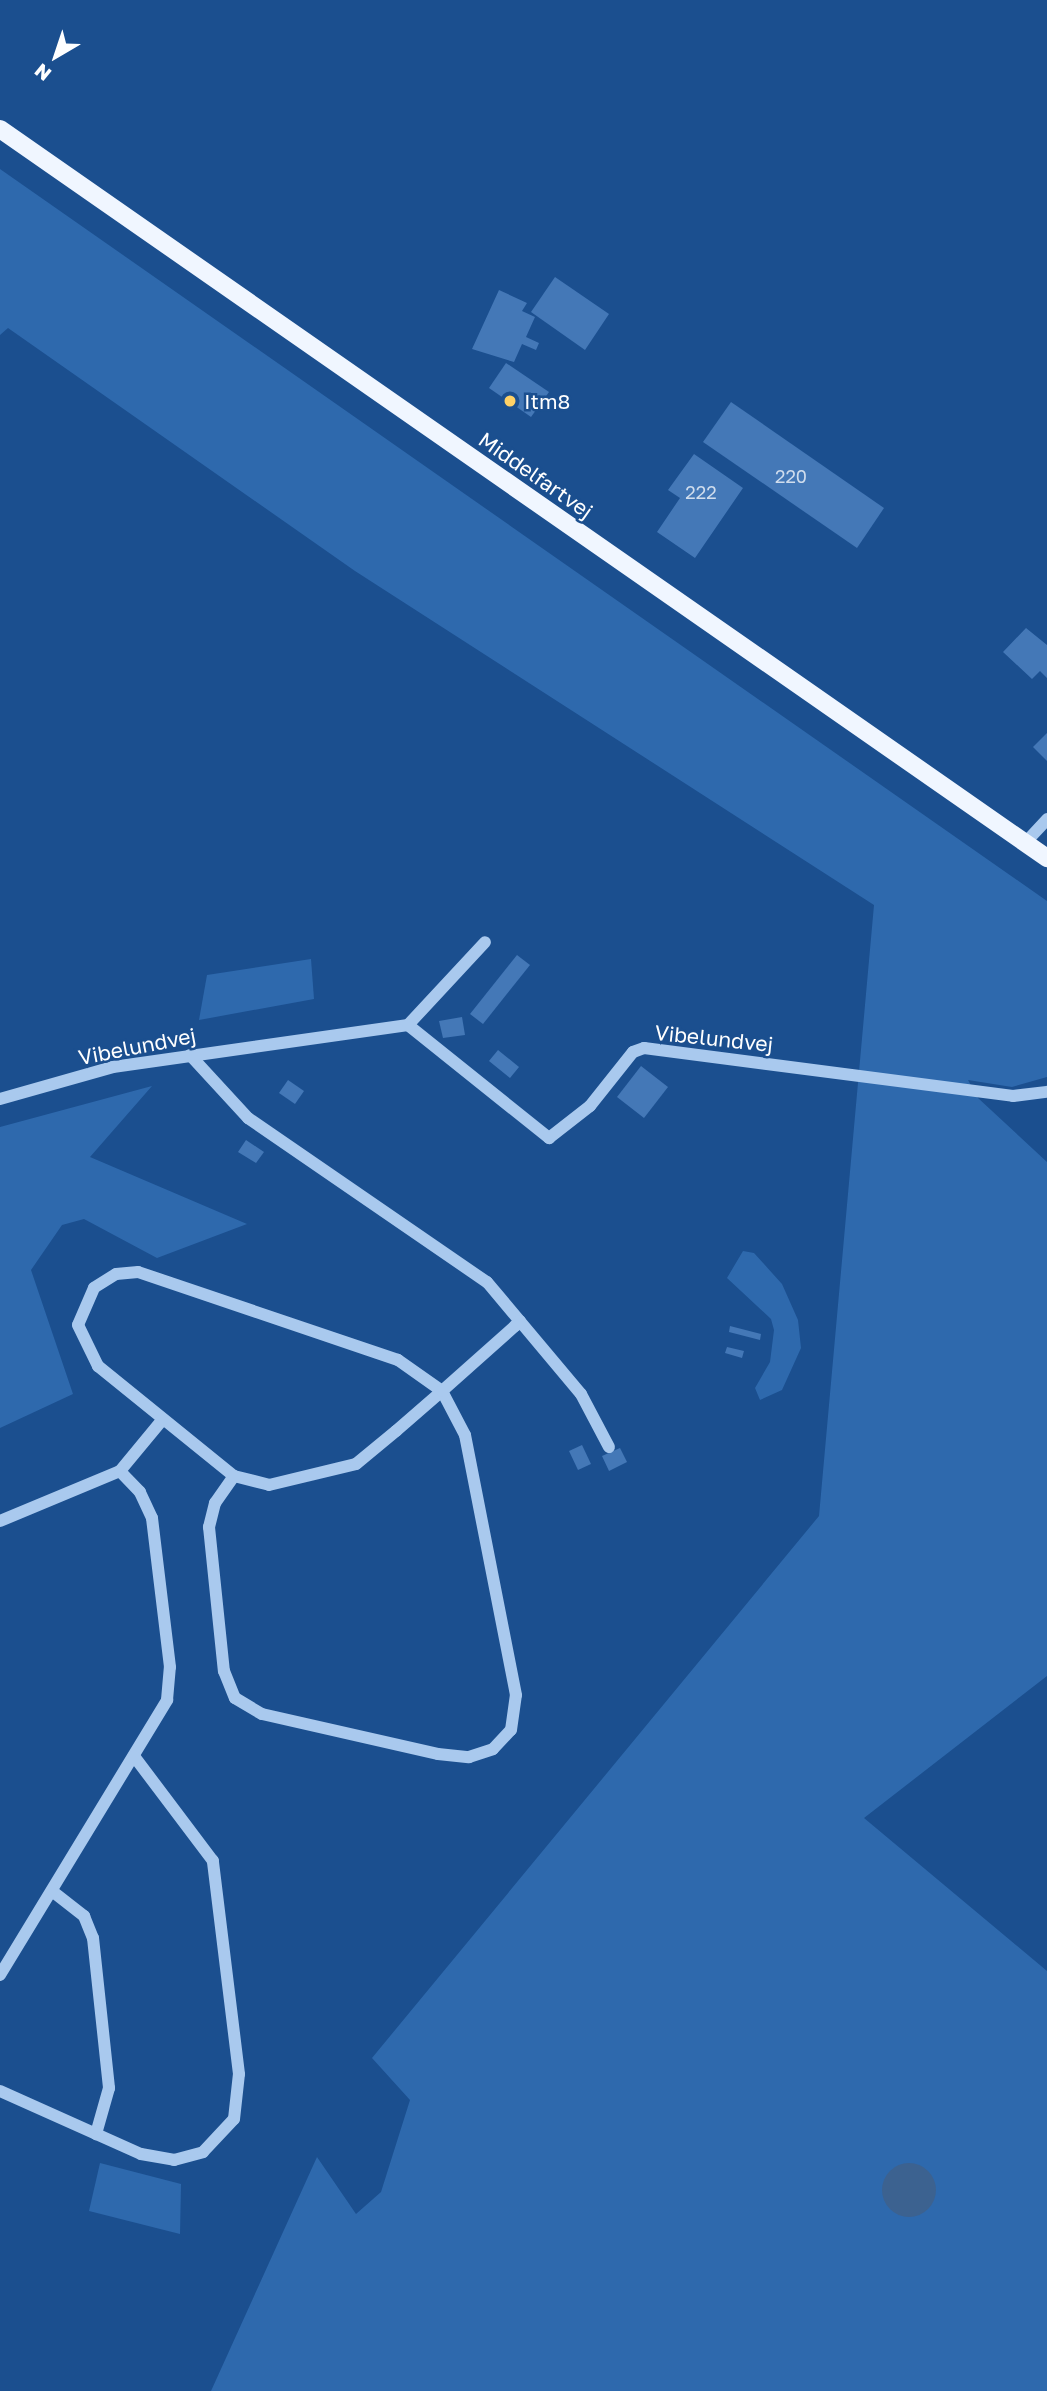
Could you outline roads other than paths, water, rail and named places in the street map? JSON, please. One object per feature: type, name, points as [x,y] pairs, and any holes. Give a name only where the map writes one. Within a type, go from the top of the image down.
[{"type":"main road","name":"Middelfartvej","points":[[0,129],[1047,858]]},
{"type":"street","points":[[1026,843],[1047,819]]},
{"type":"street","points":[[408,1025],[485,942]]},
{"type":"street","name":"Vibelundvej","points":[[0,1099],[113,1067],[408,1025],[549,1138],[644,1048],[1013,1096],[1047,1092]]},
{"type":"street","points":[[190,1055],[248,1118],[475,1271],[581,1394],[609,1447]]},
{"type":"street","points":[[234,1476],[215,1503],[209,1527],[223,1671],[235,1698],[262,1714],[438,1754],[482,1755],[511,1730],[516,1695],[465,1435],[442,1391],[398,1360],[138,1272],[116,1274],[85,1300],[80,1340],[98,1366],[234,1476],[269,1485],[356,1464],[442,1391],[520,1321]]},
{"type":"street","points":[[0,1521],[120,1472],[163,1419]]},
{"type":"street","points":[[0,1975],[167,1700],[170,1667],[152,1518],[141,1492],[120,1472]]},
{"type":"street","points":[[0,2091],[141,2154],[189,2158],[216,2142],[238,2105],[213,1861],[134,1756]]},
{"type":"street","points":[[51,1891],[84,1916],[93,1938],[109,2088],[96,2134]]},
{"type":"place","name":"Itm8","points":[[510,401]]}]
